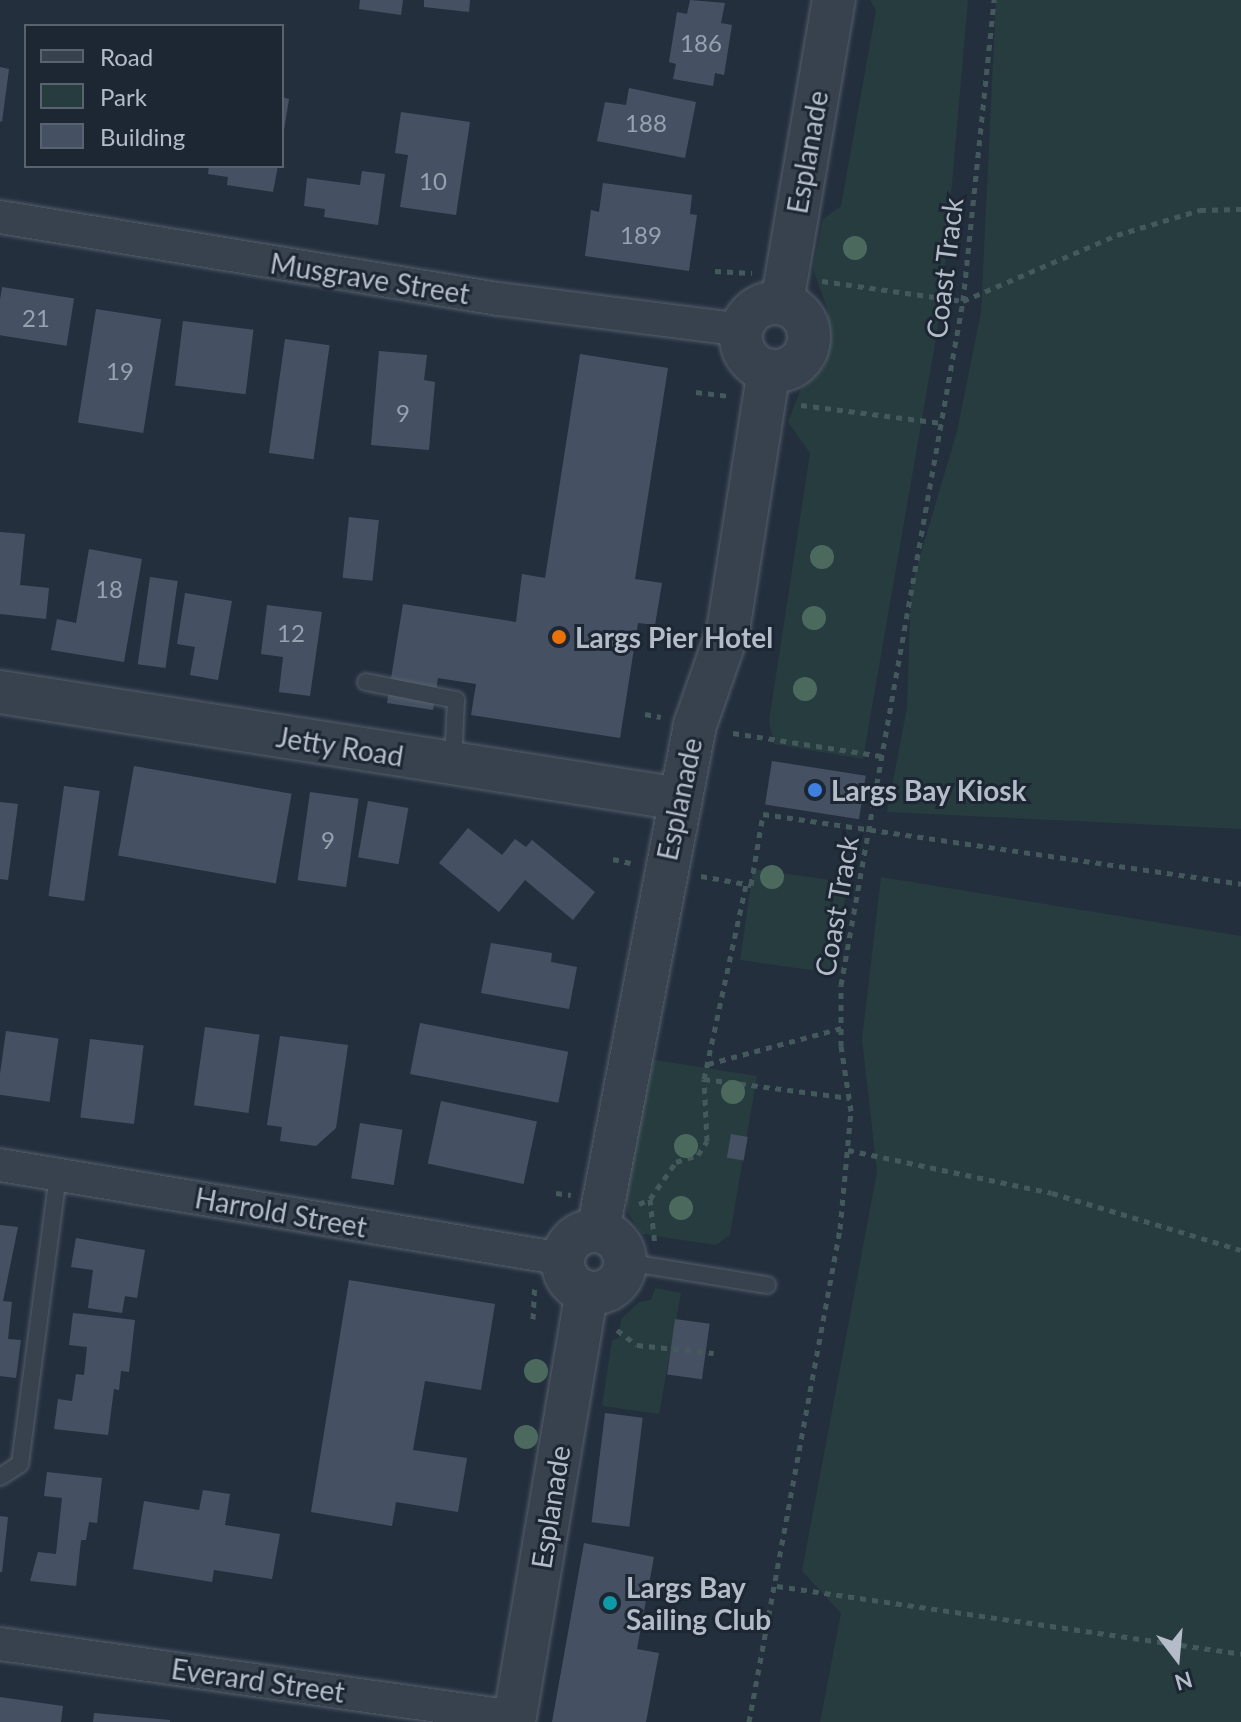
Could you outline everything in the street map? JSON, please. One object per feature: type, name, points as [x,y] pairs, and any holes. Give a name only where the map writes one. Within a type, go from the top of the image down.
[{"type":"street","name":"Esplanade","points":[[797,292],[834,0]]},
{"type":"street","name":"Musgrave Street","points":[[0,217],[529,304],[742,330]]},
{"type":"street","points":[[797,292],[808,326],[807,349],[792,367],[756,384],[742,330],[761,306],[797,292]]},
{"type":"street","name":"Esplanade","points":[[598,1231],[695,725],[728,631],[756,384]]},
{"type":"street","name":"Jetty Road","points":[[0,692],[680,799]]},
{"type":"street","name":"Harrold Street","points":[[0,1165],[549,1270]]},
{"type":"street","points":[[598,1231],[640,1254],[611,1288],[587,1292],[549,1270],[577,1235],[598,1231]]},
{"type":"street","name":"Esplanade","points":[[515,1720],[587,1292]]},
{"type":"street","name":"Everard Street","points":[[0,1644],[515,1720]]},
{"type":"lane","points":[[366,682],[456,700],[453,763]]},
{"type":"lane","points":[[0,1477],[20,1464],[58,1174]]},
{"type":"lane","points":[[640,1254],[767,1285]]},
{"type":"path","name":"Coast Track","points":[[749,1722],[777,1586],[840,1229],[850,1098],[841,1028],[841,985],[963,301],[994,0]]},
{"type":"path","points":[[797,292],[963,301],[1117,235],[1200,210],[1241,209]]},
{"type":"path","points":[[715,271],[752,273]]},
{"type":"path","points":[[696,392],[756,384]]},
{"type":"path","points":[[792,404],[942,423]]},
{"type":"path","points":[[733,733],[881,756]]},
{"type":"path","points":[[697,875],[751,885],[763,814],[1241,884]]},
{"type":"path","points":[[613,859],[632,863]]},
{"type":"path","points":[[640,1254],[650,1199],[663,1175],[676,1162],[698,1155],[707,1141],[704,1079],[746,885]]},
{"type":"path","points":[[707,1065],[841,1028]]},
{"type":"path","points":[[704,1079],[850,1098]]},
{"type":"path","points":[[848,1150],[1052,1193],[1241,1250]]},
{"type":"path","points":[[631,1203],[650,1199]]},
{"type":"path","points":[[533,1319],[549,1270]]},
{"type":"path","points":[[613,1327],[637,1345],[714,1353]]},
{"type":"path","points":[[777,1586],[1241,1654]]},
{"type":"green space","points":[[870,0],[968,0],[941,309],[863,759],[774,744],[769,721],[810,453],[788,422],[801,389],[824,367],[831,339],[827,308],[813,269],[823,219],[841,206],[876,10]]},
{"type":"green space","points":[[996,0],[1241,0],[1241,829],[887,812],[907,708],[911,587],[957,431],[981,312]]},
{"type":"green space","points":[[753,869],[847,882],[834,973],[740,960]]},
{"type":"green space","points":[[881,877],[1241,936],[1241,1722],[820,1722],[841,1613],[802,1571],[877,1172],[862,1039]]},
{"type":"green space","points":[[649,1059],[757,1076],[730,1235],[716,1245],[642,1234],[627,1212],[626,1183]]},
{"type":"green space","points":[[655,1288],[681,1293],[659,1414],[602,1406],[612,1340],[619,1338],[621,1319],[639,1302],[651,1300]]},
{"type":"building","points":[[360,0],[403,0],[401,15],[359,9]]},
{"type":"building","points":[[424,0],[470,0],[469,12],[424,7]]},
{"type":"building","points":[[690,0],[725,3],[721,23],[732,25],[724,75],[715,73],[713,86],[673,79],[676,64],[669,62],[677,12],[687,14]]},
{"type":"building","points":[[0,67],[9,69],[2,122],[0,121]]},
{"type":"building","points":[[629,88],[696,102],[685,158],[597,141],[605,102],[626,105]]},
{"type":"building","points":[[284,98],[289,99],[284,130]]},
{"type":"building","points":[[401,112],[470,122],[456,215],[400,207],[408,155],[395,153]]},
{"type":"building","points":[[209,168],[278,168],[273,192],[227,185],[228,177],[208,174]]},
{"type":"building","points":[[362,171],[385,174],[378,225],[324,217],[325,209],[304,206],[307,178],[360,185]]},
{"type":"building","points":[[603,183],[692,195],[690,214],[697,215],[689,271],[585,256],[591,210],[599,212]]},
{"type":"building","points":[[2,287],[74,298],[67,346],[0,335]]},
{"type":"building","points":[[96,309],[161,319],[143,433],[78,423]]},
{"type":"building","points":[[183,321],[253,330],[246,394],[175,386]]},
{"type":"building","points":[[285,339],[330,345],[314,459],[269,453]]},
{"type":"building","points":[[379,351],[427,355],[424,380],[435,382],[429,450],[371,445]]},
{"type":"building","points":[[580,354],[668,368],[635,579],[662,583],[655,625],[638,623],[620,738],[471,715],[476,684],[438,678],[433,710],[387,703],[403,604],[516,622],[522,574],[545,578]]},
{"type":"building","points":[[349,517],[379,520],[372,581],[343,578]]},
{"type":"building","points":[[0,532],[25,534],[20,585],[49,588],[46,619],[0,614]]},
{"type":"building","points":[[89,549],[142,559],[124,662],[51,650],[57,619],[76,623]]},
{"type":"building","points":[[150,577],[178,581],[165,668],[138,664]]},
{"type":"building","points":[[185,593],[232,601],[218,680],[190,675],[195,647],[177,644]]},
{"type":"building","points":[[267,605],[322,612],[310,696],[279,692],[283,657],[261,654]]},
{"type":"building","name":"Largs Bay Kiosk","points":[[772,761],[866,776],[859,819],[765,804]]},
{"type":"building","points":[[134,766],[292,794],[276,883],[118,856]]},
{"type":"building","points":[[64,786],[100,791],[84,901],[49,896]]},
{"type":"building","points":[[310,792],[359,799],[346,887],[298,880]]},
{"type":"building","points":[[368,801],[408,808],[398,864],[358,857]]},
{"type":"building","points":[[0,802],[18,804],[8,880],[0,879]]},
{"type":"building","points":[[468,828],[502,855],[515,839],[526,847],[532,840],[595,892],[573,920],[525,880],[499,912],[439,863]]},
{"type":"building","points":[[491,943],[552,953],[551,962],[577,967],[569,1009],[481,993]]},
{"type":"building","points":[[420,1023],[568,1052],[558,1103],[410,1074]]},
{"type":"building","points":[[205,1027],[259,1035],[248,1113],[194,1105]]},
{"type":"building","points":[[6,1031],[58,1038],[50,1102],[0,1095]]},
{"type":"building","points":[[280,1036],[348,1045],[336,1128],[316,1146],[280,1141],[282,1127],[267,1125]]},
{"type":"building","points":[[90,1039],[144,1046],[134,1124],[80,1117]]},
{"type":"building","points":[[441,1101],[537,1121],[524,1184],[428,1164]]},
{"type":"building","points":[[360,1123],[402,1130],[394,1185],[351,1178]]},
{"type":"building","points":[[731,1134],[748,1137],[744,1161],[727,1158]]},
{"type":"building","points":[[0,1225],[18,1227],[3,1301],[12,1302],[8,1339],[21,1340],[16,1378],[0,1376]]},
{"type":"building","points":[[76,1238],[145,1250],[137,1298],[125,1296],[122,1313],[88,1308],[93,1270],[71,1267]]},
{"type":"building","points":[[349,1280],[495,1304],[481,1390],[425,1381],[413,1450],[467,1458],[458,1512],[396,1502],[392,1526],[311,1512]]},
{"type":"building","points":[[73,1313],[135,1320],[129,1372],[121,1371],[119,1390],[114,1389],[108,1435],[54,1429],[58,1399],[72,1401],[76,1374],[84,1375],[87,1347],[69,1345]]},
{"type":"building","points":[[675,1319],[710,1324],[702,1379],[667,1374]]},
{"type":"building","points":[[605,1413],[643,1418],[629,1527],[592,1522]]},
{"type":"building","points":[[47,1472],[102,1478],[97,1523],[89,1522],[86,1540],[81,1540],[76,1586],[30,1581],[38,1552],[56,1554],[62,1498],[44,1496]]},
{"type":"building","points":[[203,1490],[230,1494],[225,1525],[280,1534],[272,1579],[214,1570],[212,1582],[133,1569],[144,1501],[199,1510]]},
{"type":"building","points":[[0,1516],[8,1517],[2,1572],[0,1572]]},
{"type":"building","name":"Largs Bay Sailing Club","points":[[584,1543],[654,1557],[637,1649],[659,1653],[646,1722],[552,1722]]},
{"type":"building","points":[[0,1697],[63,1706],[61,1722],[0,1722]]},
{"type":"building","points":[[94,1713],[170,1720],[170,1722],[93,1722]]},
{"type":"place","name":"Largs Pier Hotel","points":[[559,637]]},
{"type":"place","name":"Largs Bay Kiosk","points":[[815,790]]},
{"type":"place","name":"Largs Bay Sailing Club","points":[[610,1603]]}]
